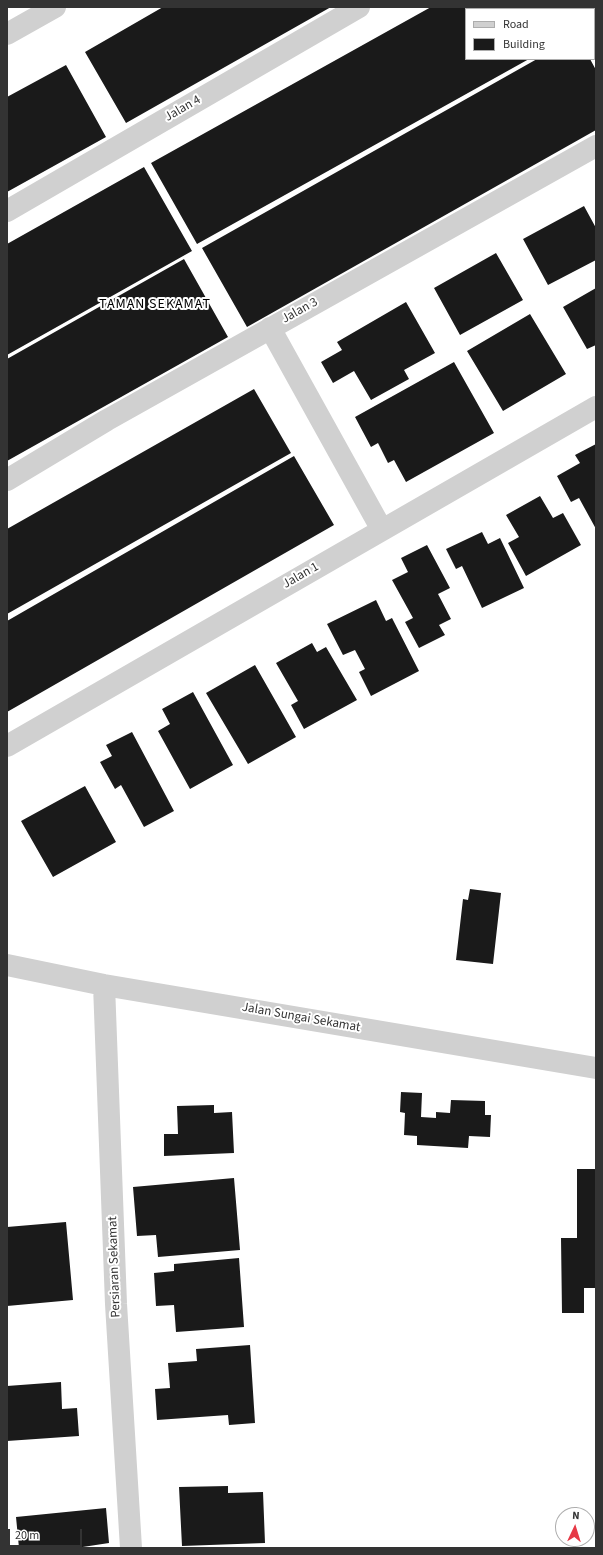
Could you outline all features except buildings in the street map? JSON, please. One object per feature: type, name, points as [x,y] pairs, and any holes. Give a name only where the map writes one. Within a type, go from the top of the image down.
[{"type":"street","points":[[8,31],[55,7]]},
{"type":"street","name":"Jalan 4","points":[[7,211],[359,7]]},
{"type":"street","name":"Jalan 3","points":[[7,480],[106,420],[596,146]]},
{"type":"street","points":[[270,328],[382,530]]},
{"type":"street","name":"Jalan 1","points":[[7,746],[596,407]]},
{"type":"street","name":"Jalan Sungai Sekamat","points":[[7,966],[104,985],[596,1068]]},
{"type":"street","name":"Persiaran Sekamat","points":[[104,985],[116,1304],[131,1548]]},
{"type":"district","name":"TAMAN SEKAMAT","points":[[155,305]]}]
